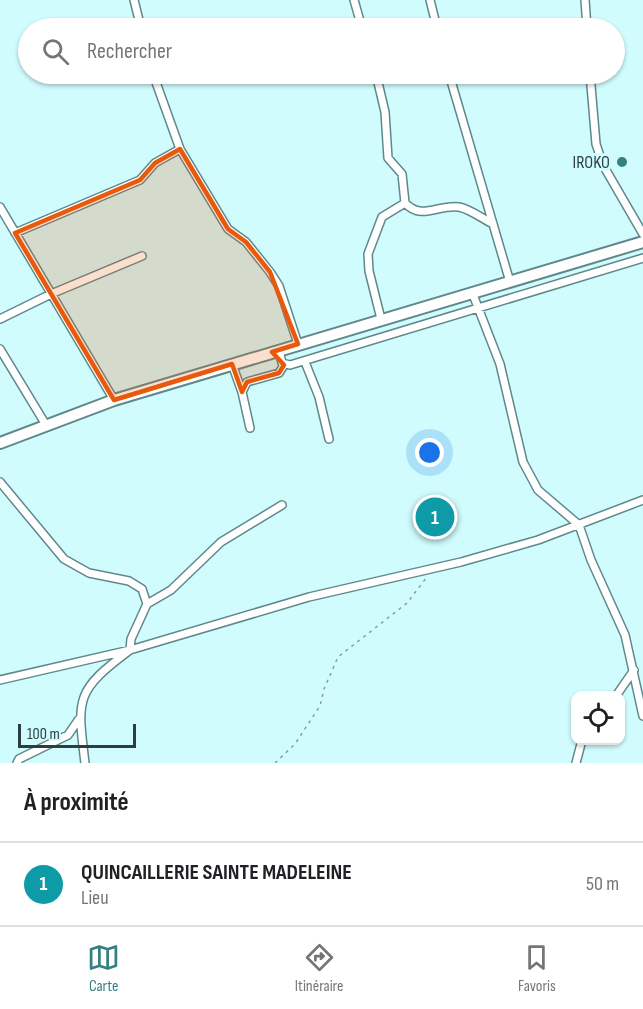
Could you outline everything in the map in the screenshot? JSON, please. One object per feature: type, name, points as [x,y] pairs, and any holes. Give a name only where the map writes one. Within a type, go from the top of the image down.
[{"type":"street","points":[[134,0],[138,18]]},
{"type":"street","points":[[354,0],[359,18]]},
{"type":"street","points":[[430,0],[434,18]]},
{"type":"street","points":[[585,0],[586,18]]},
{"type":"street","points":[[157,84],[180,149],[228,229],[246,242],[279,286],[298,344]]},
{"type":"street","points":[[378,84],[385,112],[388,158],[402,174],[405,203],[412,211],[428,213],[448,206],[462,207],[493,224]]},
{"type":"street","points":[[452,84],[510,282]]},
{"type":"street","points":[[591,84],[596,144],[603,165],[643,234]]},
{"type":"street","points":[[15,233],[140,180],[155,163],[180,149]]},
{"type":"street","points":[[381,320],[369,271],[368,254],[382,217],[405,203]]},
{"type":"street","points":[[0,207],[114,400]]},
{"type":"street","points":[[0,443],[114,400],[643,242]]},
{"type":"street","points":[[0,319],[51,294],[142,256]]},
{"type":"street","points":[[242,392],[247,382],[279,373],[284,365],[304,362],[479,310],[643,258]]},
{"type":"street","points":[[472,292],[500,364],[523,462],[530,478],[549,501],[579,525],[591,560],[625,635],[643,717]]},
{"type":"street","points":[[0,349],[46,425]]},
{"type":"street","points":[[279,350],[284,365]]},
{"type":"street","points":[[304,362],[319,397],[329,439]]},
{"type":"street","points":[[232,364],[242,392],[250,428]]},
{"type":"street","points":[[0,482],[64,559],[89,573],[129,581],[142,589],[147,604]]},
{"type":"street","points":[[0,680],[130,650],[309,597],[434,568],[538,540],[643,500]]},
{"type":"street","points":[[17,763],[19,759],[68,735],[79,719],[90,683],[130,650],[131,639],[147,604],[171,590],[221,542],[282,505]]},
{"type":"street","points":[[619,691],[634,670]]},
{"type":"street","points":[[79,719],[86,763]]},
{"type":"street","points":[[576,763],[581,745]]},
{"type":"path","points":[[275,763],[296,744],[320,706],[324,689],[338,657],[407,603],[434,568]]},
{"type":"highlighted area","points":[[180,149],[228,229],[246,242],[270,272],[298,344],[272,352],[284,365],[279,373],[247,382],[242,392],[232,364],[114,400],[15,233],[140,180],[155,163]]},
{"type":"place","name":"IROKO","points":[[622,162]]},
{"type":"place","name":"QUINCAILLERIE SAINTE MADELEINE","points":[[435,517]]}]
